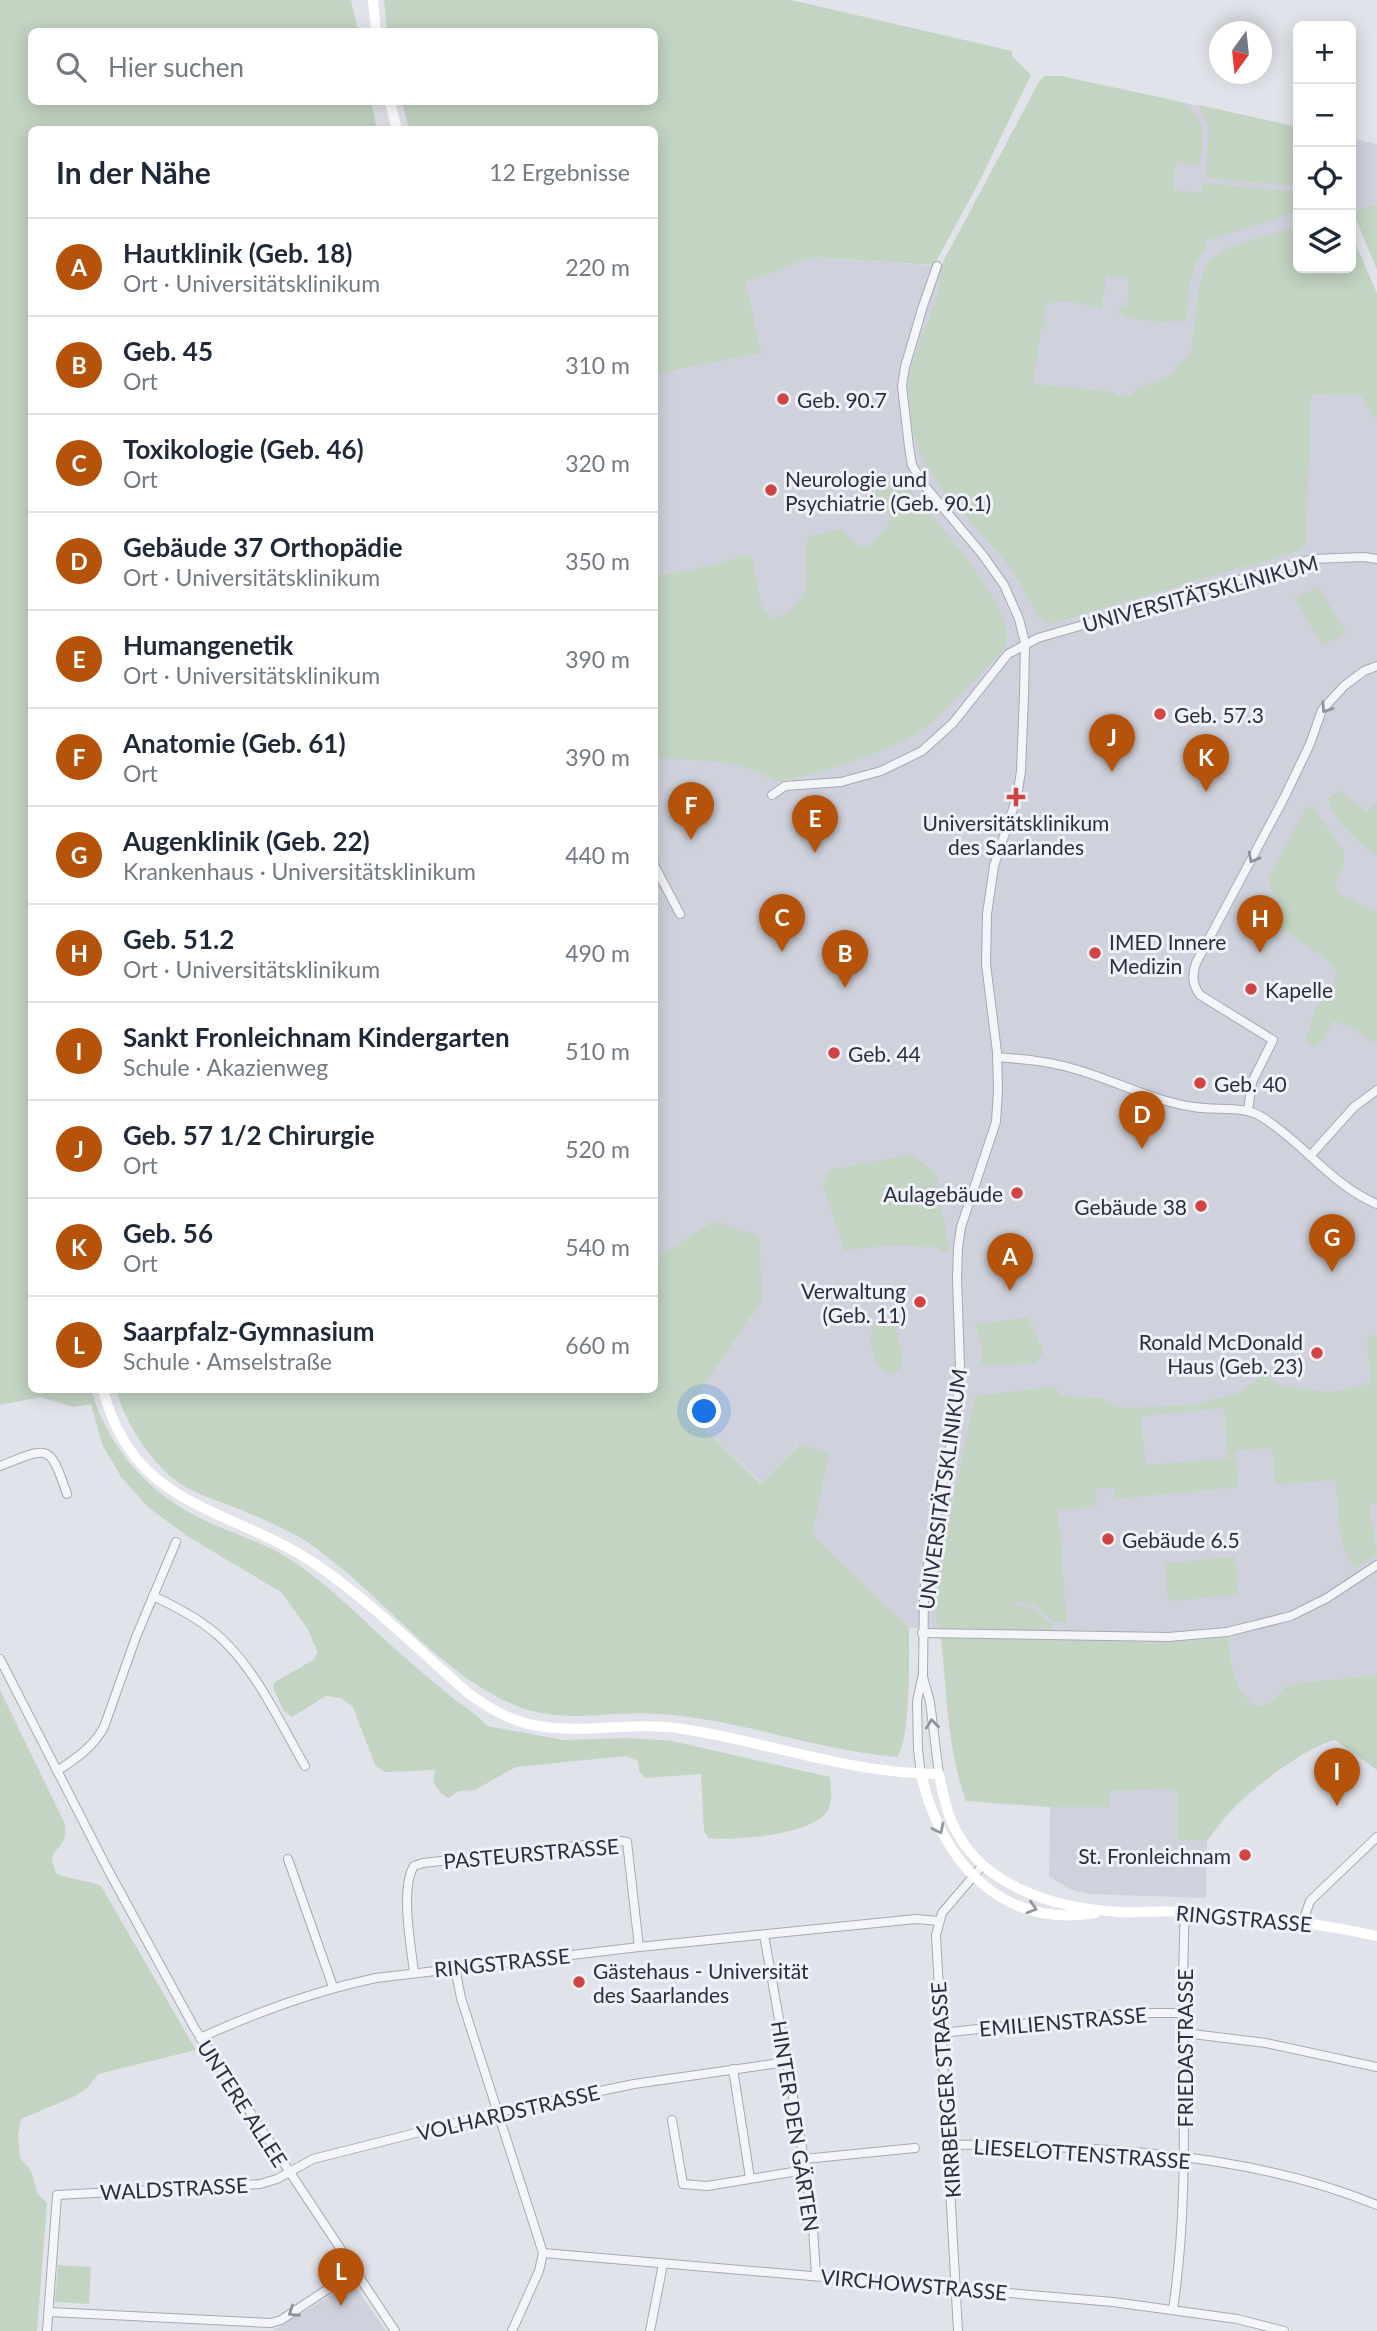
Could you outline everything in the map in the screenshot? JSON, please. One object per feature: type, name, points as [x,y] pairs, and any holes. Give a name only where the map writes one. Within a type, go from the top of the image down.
[{"type":"street","points":[[373,0],[376,28]]},
{"type":"street","points":[[391,105],[396,126]]},
{"type":"street","name":"UNIVERSITÄTSKLINIKUM","points":[[923,1674],[924,1592],[956,1419],[961,1352],[958,1247],[963,1221],[994,1132],[998,1090],[997,1057],[986,964],[987,914],[994,866],[1017,797],[1021,771],[1025,643],[1019,619],[1004,585],[982,554],[924,485],[912,465],[902,403],[902,386],[916,330],[937,265]]},
{"type":"street","name":"UNIVERSITÄTSKLINIKUM","points":[[772,795],[785,786],[841,782],[881,771],[922,751],[953,723],[1008,654],[1025,643],[1312,559],[1377,559]]},
{"type":"street","points":[[1248,1110],[1252,1082],[1273,1040],[1200,995],[1192,975],[1284,798],[1315,731],[1322,709],[1344,686],[1364,671],[1377,666]]},
{"type":"street","points":[[658,873],[680,914]]},
{"type":"street","points":[[997,1057],[1041,1061],[1073,1068],[1147,1096],[1186,1106],[1248,1110],[1269,1122],[1342,1186],[1377,1204]]},
{"type":"street","points":[[1310,1156],[1354,1107],[1377,1090]]},
{"type":"street","points":[[104,1393],[119,1432],[130,1450],[160,1483],[197,1506],[288,1547],[318,1566],[468,1693],[510,1719],[561,1728],[621,1726],[683,1729],[836,1763],[939,1774],[930,1702],[923,1674]]},
{"type":"street","points":[[0,1466],[36,1453],[47,1453],[56,1461],[67,1494]]},
{"type":"street","points":[[57,1771],[87,1750],[101,1733],[176,1542]]},
{"type":"street","points":[[922,1633],[1168,1637],[1227,1632],[1291,1616],[1327,1598],[1377,1565]]},
{"type":"street","points":[[153,1596],[198,1620],[237,1655],[305,1766]]},
{"type":"street","name":"UNTERE ALLEE","points":[[0,1660],[106,1866],[200,2038],[395,2331]]},
{"type":"street","points":[[921,1774],[917,1701],[923,1674]]},
{"type":"street","name":"RINGSTRASSE","points":[[921,1774],[938,1828],[954,1855],[972,1877],[1013,1903],[1040,1911],[1082,1915],[1109,1910]]},
{"type":"street","name":"RINGSTRASSE","points":[[939,1774],[945,1805],[952,1823],[972,1854],[1007,1883],[1030,1894],[1050,1901],[1109,1910],[1185,1911],[1303,1921],[1377,1936]]},
{"type":"street","points":[[1303,1921],[1310,1901],[1377,1837]]},
{"type":"street","name":"PASTEURSTRASSE","points":[[414,1972],[408,1902],[409,1877],[414,1866],[449,1860],[627,1842],[639,1947]]},
{"type":"street","points":[[288,1859],[333,1987]]},
{"type":"street","points":[[939,1920],[949,1903],[983,1864]]},
{"type":"street","name":"FRIEDASTRASSE","points":[[1173,2309],[1181,2243],[1185,1911]]},
{"type":"street","name":"RINGSTRASSE","points":[[200,2038],[248,2016],[333,1987],[414,1972],[916,1919],[939,1920]]},
{"type":"street","name":"KIRRBERGER STRASSE","points":[[939,1920],[936,1947],[958,2331]]},
{"type":"street","name":"HINTER DEN GÄRTEN","points":[[764,1935],[804,2159],[816,2276]]},
{"type":"street","points":[[455,1968],[461,1998],[542,2253],[539,2271],[512,2331]]},
{"type":"street","name":"EMILIENSTRASSE","points":[[942,2033],[1121,2013],[1184,2013]]},
{"type":"street","points":[[1184,2033],[1266,2043],[1377,2067]]},
{"type":"street","name":"VOLHARDSTRASSE","points":[[288,2173],[313,2159],[499,2112],[634,2084],[786,2062]]},
{"type":"street","points":[[733,2069],[750,2178]]},
{"type":"street","points":[[672,2120],[683,2184],[707,2186],[805,2170]]},
{"type":"street","name":"LIESELOTTENSTRASSE","points":[[949,2146],[1076,2148],[1183,2158],[1281,2175],[1327,2187],[1377,2205]]},
{"type":"street","points":[[804,2159],[915,2148]]},
{"type":"street","name":"WALDSTRASSE","points":[[50,2312],[57,2195],[260,2184],[288,2173]]},
{"type":"street","name":"VIRCHOWSTRASSE","points":[[542,2253],[1173,2309],[1237,2319],[1284,2331]]},
{"type":"street","points":[[650,2331],[663,2264]]},
{"type":"street","points":[[47,2331],[50,2312],[271,2327],[355,2271]]},
{"type":"shaded area","name":"Universitätsklinikum des Saarlandes","points":[[1045,76],[1060,76],[1293,126],[1293,273],[1356,273],[1356,245],[1377,294],[1377,1676],[1300,1682],[1284,1687],[1271,1703],[1255,1706],[1245,1699],[1234,1675],[1228,1637],[1168,1642],[941,1638],[940,1628],[909,1628],[812,1534],[799,1444],[762,1484],[687,1411],[762,1300],[713,1221],[658,1257],[658,373],[760,353],[746,283],[812,257],[941,266],[1039,82]]},
{"type":"shaded area","points":[[1356,139],[1377,144],[1377,204],[1356,211]]},
{"type":"shaded area","points":[[1177,1789],[1177,1840],[1207,1841],[1206,1898],[1090,1894],[1072,1890],[1049,1877],[1050,1807],[1108,1807],[1109,1791]]},
{"type":"shaded area","points":[[352,2282],[386,2331],[274,2331],[274,2330]]},
{"type":"green space","points":[[0,0],[351,0],[357,28],[28,28],[28,105],[372,105],[376,126],[28,126],[28,1393],[92,1393],[120,1451],[149,1484],[185,1510],[268,1547],[304,1569],[487,1726],[564,1740],[629,1738],[672,1741],[830,1777],[830,1806],[820,1819],[791,1831],[754,1837],[708,1838],[704,1831],[701,1774],[646,1778],[639,1771],[638,1761],[626,1756],[516,1767],[475,1790],[459,1791],[448,1798],[433,1782],[435,1770],[385,1772],[375,1765],[353,1707],[341,1698],[326,1696],[292,1717],[283,1710],[273,1687],[275,1682],[313,1660],[318,1653],[307,1628],[281,1592],[187,1536],[148,1507],[121,1477],[102,1444],[91,1404],[73,1407],[40,1397],[0,1405]]},
{"type":"green space","points":[[384,0],[791,0],[1012,51],[1012,56],[1031,75],[978,184],[934,265],[812,257],[746,283],[761,353],[658,373],[658,126],[408,126],[403,105],[658,105],[658,28],[387,28]]},
{"type":"green space","points":[[1045,76],[1060,76],[1177,101],[1187,106],[1194,112],[1201,127],[1200,165],[1176,163],[1173,190],[1202,193],[1203,183],[1293,192],[1293,213],[1206,241],[1204,245],[1207,248],[1192,273],[1187,322],[1171,320],[1170,323],[1126,318],[1126,315],[1118,314],[1119,307],[1127,307],[1129,278],[1106,275],[1102,309],[1066,302],[1046,305],[1043,315],[1048,326],[1041,328],[1033,384],[1132,396],[1134,391],[1176,372],[1174,366],[1186,359],[1191,351],[1198,294],[1206,266],[1213,258],[1234,246],[1293,228],[1293,273],[1356,273],[1356,245],[1377,294],[1377,418],[1373,417],[1361,395],[1311,394],[1306,545],[1298,551],[1049,624],[1040,619],[1004,560],[931,474],[914,435],[909,389],[914,357],[937,297],[941,266],[1039,82]]},
{"type":"green space","points":[[1199,105],[1293,126],[1293,186],[1206,178],[1208,126]]},
{"type":"green space","points":[[1377,204],[1377,270],[1356,219],[1356,211]]},
{"type":"green space","points":[[899,480],[910,489],[968,560],[996,601],[1007,635],[1004,647],[996,658],[940,715],[913,735],[876,753],[813,774],[777,782],[763,774],[733,765],[658,758],[658,576],[726,562],[744,555],[752,558],[761,605],[772,618],[787,613],[802,597],[805,588],[808,537],[841,529],[858,546],[868,547],[886,529],[891,518],[874,501],[875,492],[889,481]]},
{"type":"green space","points":[[1318,586],[1346,632],[1323,646],[1295,599]]},
{"type":"green space","points":[[1340,790],[1366,812],[1377,803],[1377,855],[1355,838],[1335,815],[1328,799]]},
{"type":"green space","points":[[1312,806],[1344,851],[1344,866],[1335,884],[1340,894],[1377,912],[1377,1044],[1348,1026],[1333,1021],[1322,1041],[1314,1047],[1305,1041],[1316,1007],[1334,987],[1336,971],[1329,961],[1276,925],[1277,903],[1268,879],[1306,808]]},
{"type":"green space","points":[[912,1154],[936,1174],[949,1251],[940,1251],[939,1247],[903,1246],[844,1251],[823,1185],[829,1170]]},
{"type":"green space","points":[[713,1221],[759,1236],[762,1300],[687,1411],[761,1484],[800,1444],[829,1454],[812,1534],[909,1628],[907,1716],[902,1748],[897,1757],[837,1748],[688,1717],[640,1713],[552,1715],[534,1712],[491,1694],[443,1660],[353,1578],[305,1540],[196,1492],[172,1478],[138,1437],[117,1393],[658,1393],[658,1257]]},
{"type":"green space","points":[[1028,1317],[1044,1352],[1035,1363],[981,1365],[981,1344],[975,1325]]},
{"type":"green space","points":[[882,1318],[895,1325],[903,1360],[900,1369],[891,1373],[878,1365],[871,1347],[872,1328],[875,1321]]},
{"type":"green space","points":[[1371,1335],[1377,1337],[1377,1503],[1369,1505],[1377,1554],[1354,1569],[1342,1543],[1335,1480],[1275,1485],[1272,1448],[1235,1450],[1238,1487],[1115,1499],[1114,1488],[1096,1489],[1097,1506],[1058,1510],[1067,1623],[1053,1621],[1036,1605],[1017,1602],[1017,1606],[1035,1610],[1052,1625],[1052,1631],[940,1628],[935,1618],[939,1569],[975,1396],[1051,1387],[1063,1396],[1101,1398],[1121,1408],[1195,1405],[1239,1393],[1265,1375],[1279,1386],[1329,1392],[1360,1387],[1371,1381],[1367,1339]],"holes":[[[1224,1408],[1228,1458],[1146,1465],[1141,1416]]]},
{"type":"green space","points":[[1235,1557],[1238,1595],[1168,1601],[1165,1563]]},
{"type":"green space","points":[[1228,1637],[1232,1666],[1238,1684],[1255,1706],[1271,1703],[1284,1687],[1300,1682],[1377,1676],[1377,1770],[1335,1740],[1323,1744],[1295,1759],[1252,1791],[1228,1814],[1207,1841],[1177,1840],[1177,1789],[1109,1791],[1109,1807],[1050,1807],[966,1801],[951,1741],[941,1638],[1168,1642]]},
{"type":"green space","points":[[0,1690],[65,1824],[65,1836],[52,1860],[57,1874],[101,1886],[196,2050],[98,2074],[87,2088],[73,2097],[21,2119],[18,2136],[20,2158],[31,2171],[38,2194],[47,2203],[37,2331],[0,2331]]},
{"type":"green space","points":[[58,2265],[91,2267],[89,2304],[55,2302]]},
{"type":"place","name":"Geb. 90.7","points":[[783,399]]},
{"type":"place","name":"Neurologie und Psychiatrie (Geb. 90.1)","points":[[771,490]]},
{"type":"place","name":"Geb. 57.3","points":[[1160,714]]},
{"type":"place","name":"Geb. 57 1/2 Chirurgie","points":[[1112,772]]},
{"type":"place","name":"Geb. 56","points":[[1206,792]]},
{"type":"place","name":"Universitätsklinikum des Saarlandes","points":[[1016,797]]},
{"type":"place","name":"Anatomie (Geb. 61)","points":[[691,840]]},
{"type":"place","name":"Humangenetik","points":[[815,853]]},
{"type":"place","name":"Toxikologie (Geb. 46)","points":[[782,952]]},
{"type":"place","name":"IMED Innere Medizin","points":[[1095,953]]},
{"type":"place","name":"Geb. 51.2","points":[[1260,953]]},
{"type":"place","name":"Geb. 45","points":[[845,988]]},
{"type":"place","name":"Kapelle","points":[[1251,989]]},
{"type":"place","name":"Geb. 44","points":[[834,1053]]},
{"type":"place","name":"Geb. 40","points":[[1200,1083]]},
{"type":"place","name":"Gebäude 37 Orthopädie","points":[[1142,1149]]},
{"type":"place","name":"Aulagebäude","points":[[1017,1193]]},
{"type":"place","name":"Gebäude 38","points":[[1201,1206]]},
{"type":"place","name":"Augenklinik (Geb. 22)","points":[[1332,1272]]},
{"type":"place","name":"Hautklinik (Geb. 18)","points":[[1010,1291]]},
{"type":"place","name":"Verwaltung (Geb. 11)","points":[[920,1302]]},
{"type":"place","name":"Ronald McDonald Haus (Geb. 23)","points":[[1317,1353]]},
{"type":"place","name":"Gebäude 6.5","points":[[1108,1539]]},
{"type":"place","name":"Sankt Fronleichnam Kindergarten","points":[[1337,1806]]},
{"type":"place","name":"St. Fronleichnam","points":[[1245,1855]]},
{"type":"place","name":"Gästehaus - Universität des Saarlandes","points":[[579,1982]]},
{"type":"place","name":"Saarpfalz-Gymnasium","points":[[341,2306]]}]
